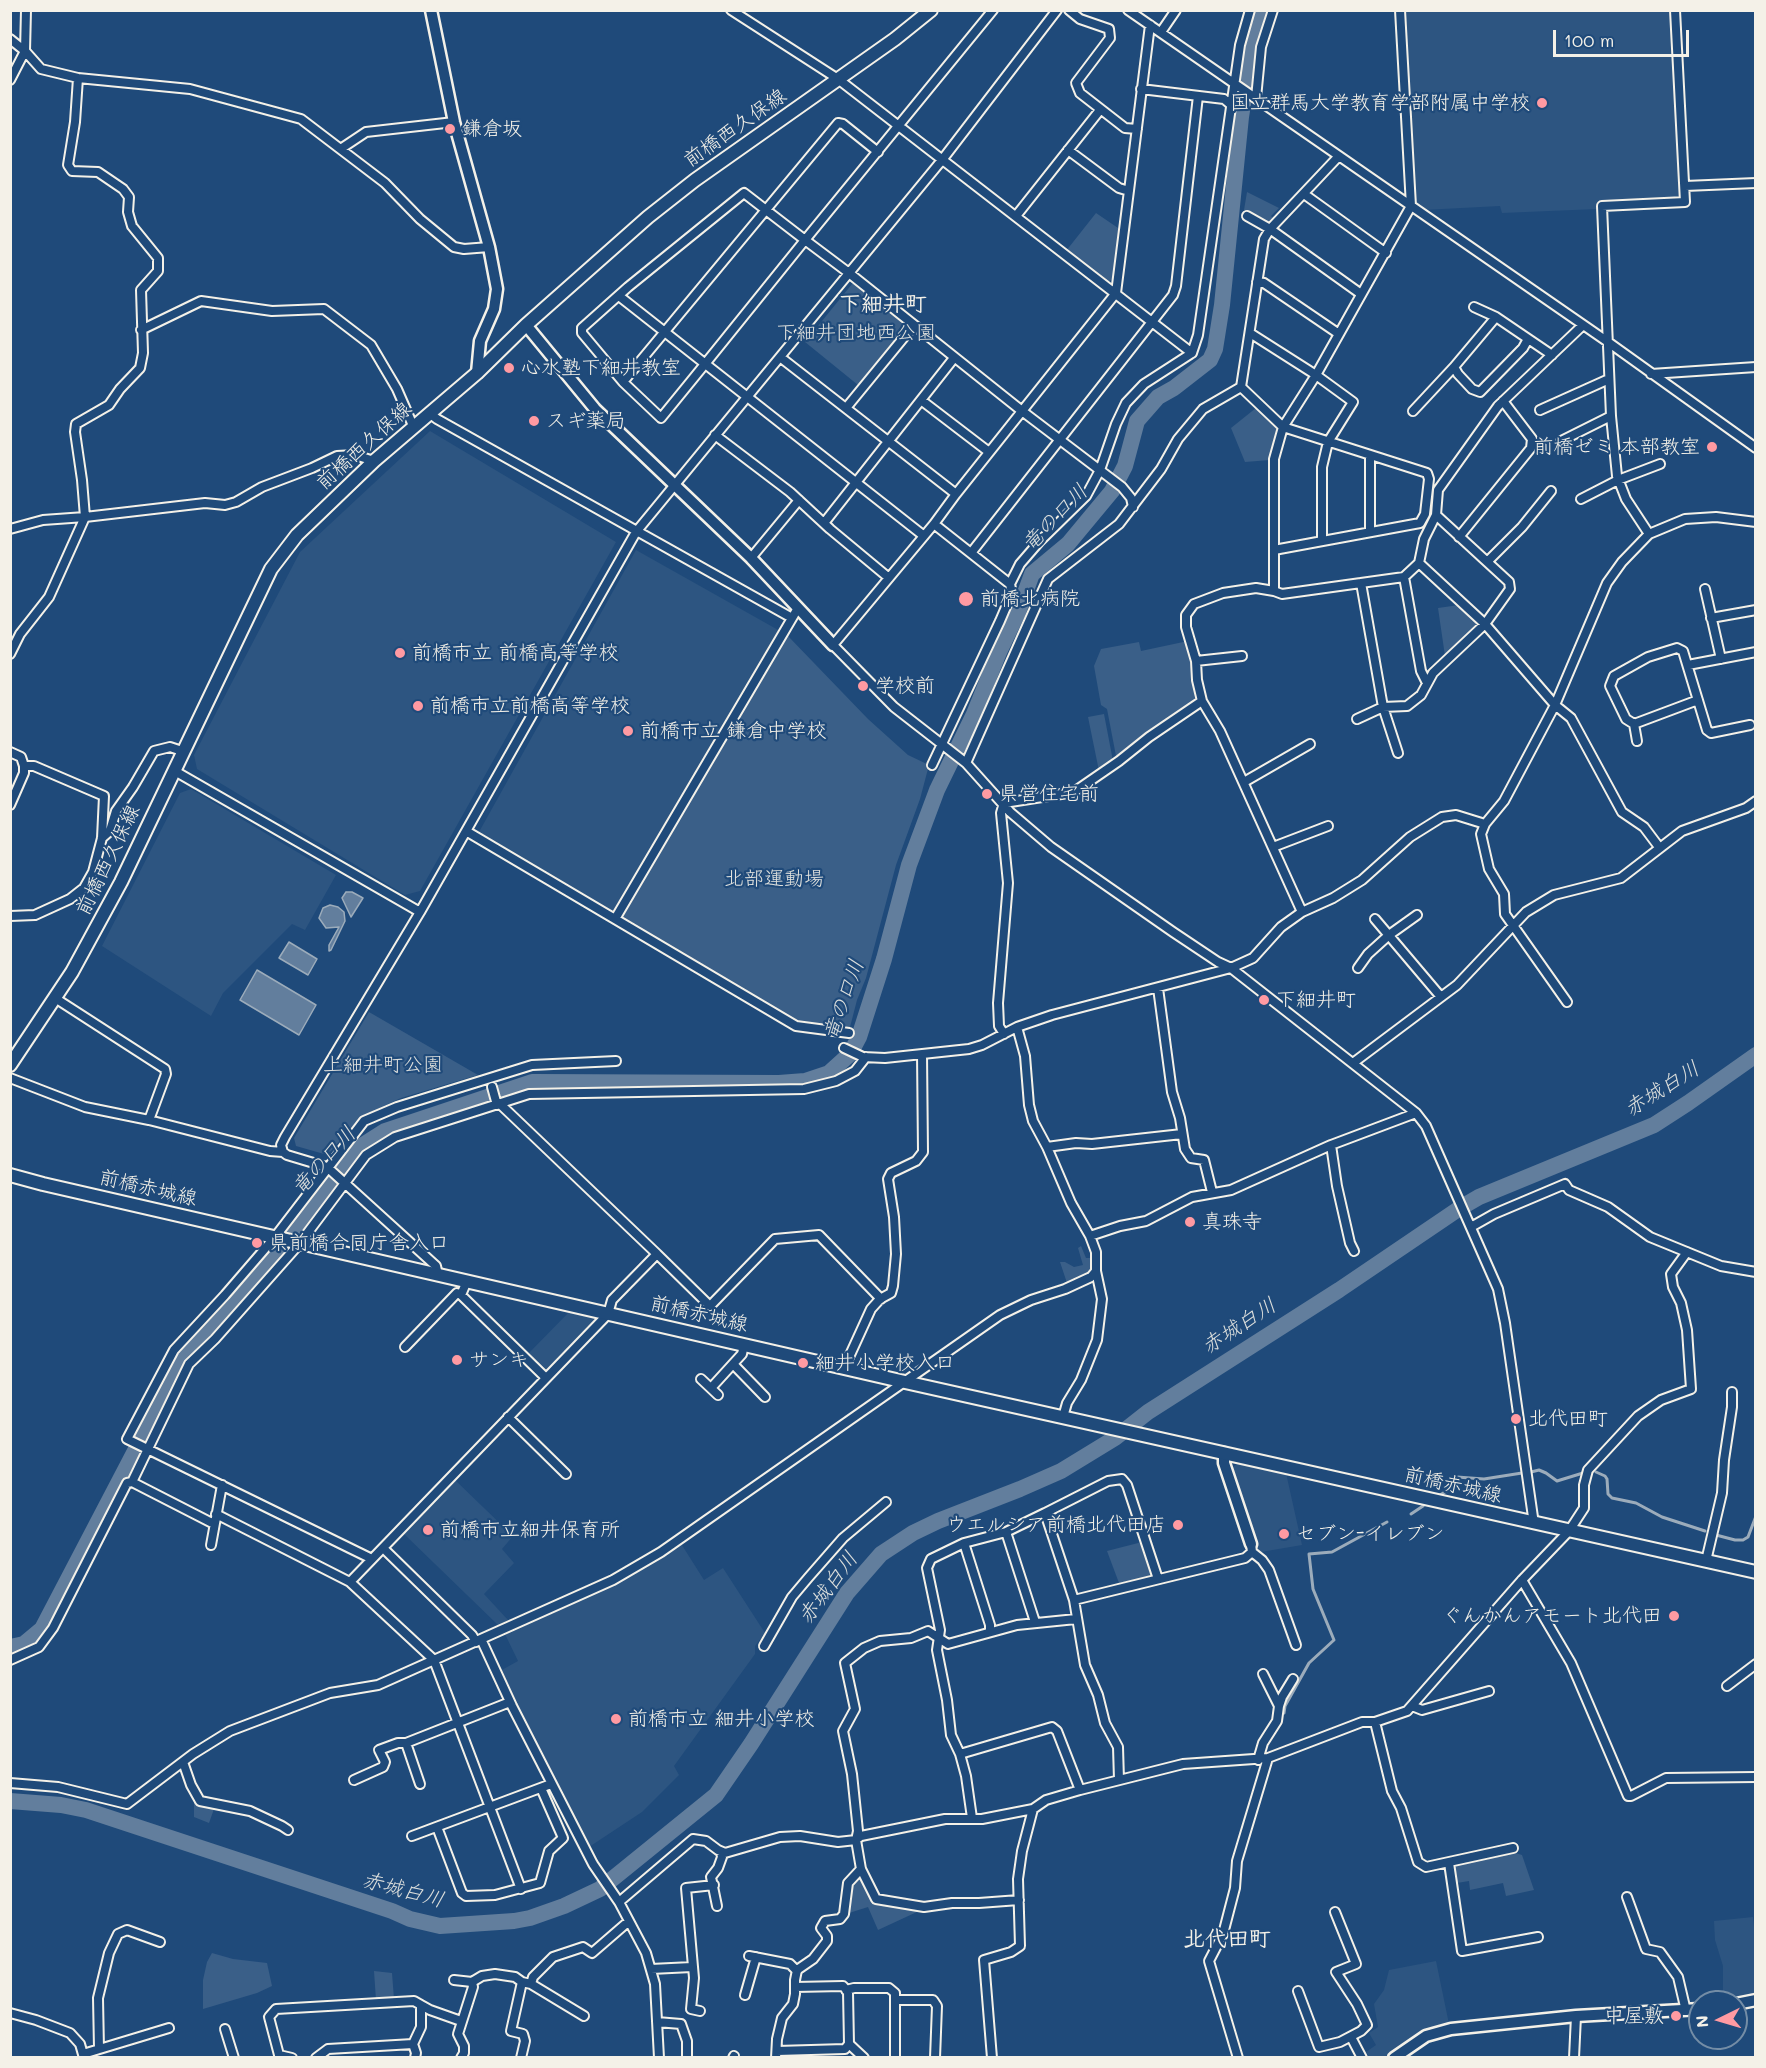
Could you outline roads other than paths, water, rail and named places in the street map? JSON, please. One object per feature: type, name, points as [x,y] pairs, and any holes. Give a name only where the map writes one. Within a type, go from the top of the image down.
[{"type":"main road","name":"前橋西久保線","points":[[10,1065],[72,972],[121,882],[271,570],[297,535],[374,461],[477,373],[526,325],[658,209],[695,180],[896,39],[931,10]]},
{"type":"main road","name":"前橋赤城線","points":[[10,1175],[43,1185],[905,1382],[1755,1572]]},
{"type":"street","points":[[10,80],[25,51],[26,10]]},
{"type":"street","points":[[431,10],[454,122],[489,248],[497,289],[494,309],[480,341],[477,373]]},
{"type":"street","points":[[731,10],[838,79],[1192,353]]},
{"type":"street","points":[[993,10],[878,152],[806,240],[661,418],[623,382],[582,333],[582,328],[628,287],[744,193],[766,210],[806,240],[849,273],[1022,411],[1122,487],[1131,498],[1133,507]]},
{"type":"street","points":[[283,1152],[281,1145],[285,1137],[420,912],[636,532],[942,160],[1058,10]]},
{"type":"street","points":[[1069,10],[1080,19],[1109,29],[1110,38],[1076,82],[1080,93],[1125,128],[1137,129]]},
{"type":"street","points":[[1128,10],[1582,327],[1608,342],[1755,448]]},
{"type":"street","points":[[1161,32],[1176,10]]},
{"type":"street","points":[[932,765],[1000,621],[1011,593],[1010,584],[1020,564],[1086,496],[1102,472],[1116,424],[1126,404],[1144,384],[1192,353],[1198,335],[1230,104],[1240,45],[1250,10]]},
{"type":"street","points":[[1254,97],[1262,47],[1273,10]]},
{"type":"street","points":[[1274,591],[1274,459],[1283,427],[1316,375],[1411,206],[1400,10]]},
{"type":"street","points":[[1649,534],[1626,499],[1618,480],[1611,416],[1602,206],[1685,202],[1675,10]]},
{"type":"street","points":[[833,645],[934,524],[1116,293],[1150,25]]},
{"type":"street","points":[[10,39],[25,51],[41,69],[78,78],[190,89],[301,119],[385,183],[420,219],[454,247],[489,248]]},
{"type":"street","points":[[10,654],[20,634],[49,597],[85,517],[76,424],[109,405],[120,389],[140,368],[143,353],[141,290],[158,271],[158,258],[132,226],[128,212],[129,197],[123,189],[98,172],[72,171],[68,165],[75,122],[78,78]]},
{"type":"street","points":[[1141,89],[1224,99],[1230,104]]},
{"type":"street","points":[[971,553],[1173,295],[1176,286],[1198,96]]},
{"type":"street","points":[[1016,216],[1100,110]]},
{"type":"street","points":[[342,148],[366,132],[454,122]]},
{"type":"street","points":[[623,382],[838,123],[843,124],[878,152]]},
{"type":"street","points":[[1068,150],[1119,188],[1129,191]]},
{"type":"street","points":[[1241,387],[1264,239],[1270,229],[1338,157]]},
{"type":"street","points":[[1685,186],[1755,183]]},
{"type":"street","points":[[1304,194],[1386,253]]},
{"type":"street","points":[[1247,216],[1270,229],[1362,294]]},
{"type":"street","points":[[1257,282],[1264,283],[1339,334]]},
{"type":"street","points":[[620,296],[924,536]]},
{"type":"street","points":[[141,330],[201,301],[272,311],[324,309],[371,345],[397,389],[414,428]]},
{"type":"street","points":[[1473,307],[1496,317],[1552,355]]},
{"type":"street","points":[[1413,411],[1496,317]]},
{"type":"street","points":[[526,325],[595,409],[751,558],[894,707],[941,747],[963,760],[1010,812],[1051,846],[1200,950],[1231,968],[1416,1113],[1426,1126],[1498,1289],[1534,1524]]},
{"type":"street","points":[[846,408],[914,325]]},
{"type":"street","points":[[1302,912],[1220,730],[1202,701],[1196,662],[1186,627],[1186,615],[1194,604],[1223,593],[1256,588],[1282,594],[1404,577],[1419,563],[1424,539],[1436,515],[1438,490],[1503,401],[1582,327]]},
{"type":"street","points":[[1250,333],[1316,375],[1353,402],[1328,442],[1322,467],[1322,541]]},
{"type":"street","points":[[1454,367],[1472,389],[1480,392],[1523,348],[1528,339]]},
{"type":"street","points":[[780,357],[956,494]]},
{"type":"street","points":[[824,522],[954,358]]},
{"type":"street","points":[[1651,374],[1755,368]]},
{"type":"street","points":[[1540,410],[1610,379]]},
{"type":"street","points":[[1241,387],[1283,427],[1427,473],[1429,478],[1425,514],[1420,523],[1274,550]]},
{"type":"street","points":[[963,760],[1048,579],[1119,524],[1161,469],[1178,439],[1203,409],[1241,387]]},
{"type":"street","points":[[921,400],[989,452]]},
{"type":"street","points":[[1459,537],[1531,448],[1532,440],[1503,401]]},
{"type":"street","points":[[429,413],[636,532],[792,618]]},
{"type":"street","points":[[1561,441],[1611,416]]},
{"type":"street","points":[[716,435],[799,500],[889,578]]},
{"type":"street","points":[[10,529],[44,520],[205,504],[225,505],[337,456],[355,455],[374,461]]},
{"type":"street","points":[[1370,455],[1370,531]]},
{"type":"street","points":[[1581,499],[1618,480],[1660,464]]},
{"type":"street","points":[[1487,562],[1522,527],[1551,491]]},
{"type":"street","points":[[751,558],[799,500]]},
{"type":"street","points":[[1357,719],[1383,707],[1407,706],[1421,695],[1433,673],[1485,624],[1510,589],[1509,582],[1436,515]]},
{"type":"street","points":[[1567,1002],[1505,914],[1504,894],[1489,869],[1481,834],[1485,824],[1504,801],[1555,705],[1607,583],[1622,562],[1649,534],[1685,519],[1716,517],[1755,522]]},
{"type":"street","points":[[934,524],[1010,584]]},
{"type":"street","points":[[1419,563],[1485,624],[1555,705],[1571,718],[1622,812],[1644,827],[1659,847]]},
{"type":"street","points":[[1404,577],[1421,671],[1426,683]]},
{"type":"street","points":[[1360,583],[1383,707],[1398,753]]},
{"type":"street","points":[[1705,589],[1721,659]]},
{"type":"street","points":[[615,919],[798,608]]},
{"type":"street","points":[[1712,618],[1755,610]]},
{"type":"street","points":[[1637,741],[1634,724],[1626,719],[1610,686],[1614,676],[1648,657],[1677,648],[1683,651],[1707,730],[1711,732],[1750,724]]},
{"type":"street","points":[[1688,665],[1755,652]]},
{"type":"street","points":[[1196,662],[1242,656]]},
{"type":"street","points":[[1634,724],[1698,700]]},
{"type":"street","points":[[1004,803],[1074,792],[1202,701]]},
{"type":"street","points":[[1244,782],[1310,744]]},
{"type":"street","points":[[102,838],[110,831],[117,812],[154,751],[170,747],[182,751]]},
{"type":"street","points":[[10,753],[21,757],[24,766],[24,773],[10,805]]},
{"type":"street","points":[[10,916],[35,915],[70,899],[84,888],[93,873],[102,838],[104,796],[34,766],[24,766]]},
{"type":"street","points":[[173,770],[420,912]]},
{"type":"street","points":[[1353,1063],[1456,985],[1526,912],[1554,895],[1621,878],[1682,831],[1746,808],[1755,801]]},
{"type":"street","points":[[1004,803],[1000,813],[1008,883],[998,1003],[999,1026],[1004,1034]]},
{"type":"street","points":[[845,1049],[865,1057],[885,1058],[975,1047],[1017,1027],[1052,1015],[1231,968],[1253,958],[1281,927],[1302,912],[1333,898],[1362,880],[1410,837],[1442,817],[1456,814],[1485,824]]},
{"type":"street","points":[[1273,847],[1328,826]]},
{"type":"street","points":[[466,831],[796,1026],[849,1033]]},
{"type":"street","points":[[1358,968],[1368,954],[1389,935],[1417,915]]},
{"type":"street","points":[[1376,919],[1441,997]]},
{"type":"street","points":[[1158,988],[1172,1092],[1180,1118],[1185,1149],[1191,1158],[1204,1160],[1212,1192]]},
{"type":"street","points":[[55,998],[165,1069],[166,1074],[149,1120]]},
{"type":"street","points":[[1017,1027],[1025,1056],[1029,1105],[1033,1121],[1096,1252],[1096,1271],[1101,1299],[1097,1340],[1081,1380],[1067,1403],[1063,1417]]},
{"type":"street","points":[[844,1368],[871,1309],[891,1293],[893,1286],[896,1254],[894,1218],[888,1179],[891,1173],[916,1161],[923,1152],[922,1054]]},
{"type":"street","points":[[132,1482],[146,1448],[189,1364],[215,1339],[297,1242],[366,1155],[395,1137],[529,1095],[804,1089],[836,1082],[855,1071],[865,1057]]},
{"type":"street","points":[[372,1559],[127,1439],[174,1350],[277,1238],[327,1167],[364,1121],[397,1107],[532,1065],[616,1061]]},
{"type":"street","points":[[10,1078],[85,1107],[149,1120],[270,1151],[283,1152],[327,1167],[436,1266],[438,1275]]},
{"type":"street","points":[[492,1088],[498,1104],[710,1306],[774,1239],[819,1235],[881,1299]]},
{"type":"street","points":[[1090,1236],[1120,1226],[1146,1221],[1192,1197],[1212,1192],[1231,1191],[1331,1145],[1416,1113]]},
{"type":"street","points":[[1047,1147],[1182,1134]]},
{"type":"street","points":[[1331,1145],[1337,1185],[1350,1243],[1354,1251]]},
{"type":"street","points":[[1470,1226],[1564,1184],[1569,1190],[1608,1207],[1650,1238],[1721,1266],[1755,1272]]},
{"type":"street","points":[[617,1900],[693,1839],[706,1841],[725,1853],[780,1837],[800,1836],[838,1842],[856,1840],[861,1836],[945,1819],[982,1819],[1033,1809],[1046,1800],[1183,1764],[1268,1758],[1362,1722],[1375,1722],[1407,1712],[1522,1580],[1569,1531],[1584,1508],[1584,1485],[1588,1470],[1638,1416],[1661,1400],[1691,1389],[1687,1330],[1671,1274],[1687,1252]]},
{"type":"street","points":[[350,1582],[608,1314],[612,1300],[657,1254]]},
{"type":"street","points":[[10,1783],[58,1787],[127,1804],[193,1754],[230,1731],[330,1693],[378,1685],[613,1580],[661,1552],[1000,1315],[1031,1300],[1072,1287],[1096,1271]]},
{"type":"street","points":[[461,1295],[467,1281]]},
{"type":"street","points":[[405,1347],[456,1293],[461,1295],[546,1378]]},
{"type":"street","points":[[711,1388],[742,1354],[744,1345]]},
{"type":"street","points":[[733,1364],[765,1396]]},
{"type":"street","points":[[701,1379],[718,1395]]},
{"type":"street","points":[[1706,1562],[1722,1493],[1732,1392]]},
{"type":"street","points":[[508,1418],[566,1474]]},
{"type":"street","points":[[1224,1454],[1224,1463],[1251,1548],[1269,1570],[1296,1645]]},
{"type":"street","points":[[972,1818],[966,1776],[960,1754],[951,1735],[937,1650],[940,1630],[927,1568],[931,1559],[964,1544],[1006,1532],[1108,1481],[1122,1479],[1127,1485],[1158,1579]]},
{"type":"street","points":[[10,1660],[39,1647],[52,1628],[127,1483],[132,1482],[214,1524]]},
{"type":"street","points":[[211,1545],[222,1485]]},
{"type":"street","points":[[764,1646],[792,1597],[815,1569],[843,1538],[886,1502]]},
{"type":"street","points":[[216,1514],[350,1582],[434,1660],[521,1889]]},
{"type":"street","points":[[1046,1514],[1074,1600],[1085,1665],[1098,1695],[1105,1723],[1118,1747],[1119,1780]]},
{"type":"street","points":[[1006,1532],[1035,1622]]},
{"type":"street","points":[[964,1544],[990,1625],[990,1632]]},
{"type":"street","points":[[383,1548],[478,1641],[593,1864],[617,1900],[646,1953],[655,1984],[659,2058]]},
{"type":"street","points":[[1074,1600],[1106,1594],[1245,1558],[1251,1548]]},
{"type":"street","points":[[1522,1580],[1571,1663],[1628,1796],[1666,1778],[1755,1777]]},
{"type":"street","points":[[1019,1900],[952,1903],[924,1907],[876,1899],[861,1869],[856,1840],[858,1831],[852,1774],[843,1731],[855,1709],[845,1664],[864,1648],[880,1641],[911,1638],[928,1630],[948,1644],[1035,1622],[1076,1619]]},
{"type":"street","points":[[1727,1686],[1755,1664]]},
{"type":"street","points":[[1263,1674],[1279,1706]]},
{"type":"street","points":[[1258,1760],[1263,1743],[1277,1721],[1282,1697],[1293,1678]]},
{"type":"street","points":[[1412,1706],[1422,1710],[1488,1691]]},
{"type":"street","points":[[354,1780],[383,1767],[385,1762],[379,1750],[398,1743],[406,1743],[510,1702]]},
{"type":"street","points":[[1375,1722],[1392,1791],[1401,1808],[1418,1862],[1426,1867],[1513,1848]]},
{"type":"street","points":[[960,1754],[1052,1727],[1057,1731],[1080,1790]]},
{"type":"street","points":[[406,1743],[420,1784]]},
{"type":"street","points":[[1238,2058],[1209,1961],[1223,1934],[1234,1888],[1237,1861],[1268,1758]]},
{"type":"street","points":[[183,1762],[191,1785],[200,1801],[250,1811],[288,1830]]},
{"type":"street","points":[[412,1836],[551,1784]]},
{"type":"street","points":[[437,1827],[462,1893],[466,1896],[495,1895],[540,1883],[549,1851],[563,1838],[541,1788]]},
{"type":"street","points":[[992,2058],[984,1960],[1011,1952],[1020,1946],[1018,1879],[1022,1851],[1033,1809]]},
{"type":"street","points":[[717,1906],[711,1877],[718,1868],[721,1852]]},
{"type":"street","points":[[1449,1863],[1462,1951],[1538,1937]]},
{"type":"street","points":[[849,2044],[844,2049],[776,2054],[782,2018],[792,2004],[797,1971],[813,1959],[827,1941],[827,1936],[821,1928],[825,1921],[840,1919],[844,1914],[848,1883],[861,1869]]},
{"type":"street","points":[[700,2011],[691,2009],[694,1978],[686,1888],[714,1885]]},
{"type":"street","points":[[1394,2058],[1426,2036],[1451,2029],[1576,2016],[1686,2011],[1678,1977],[1660,1952],[1646,1948],[1627,1897]]},
{"type":"street","points":[[1298,1991],[1319,2047],[1351,2037],[1367,2025],[1357,2004],[1336,1972],[1356,1964],[1335,1912]]},
{"type":"street","points":[[521,2058],[525,2041],[523,2034],[511,2031],[527,1983],[553,1958],[583,1947],[592,1953],[629,1921]]},
{"type":"street","points":[[99,2049],[98,1998],[109,1953],[118,1934],[127,1930],[160,1942]]},
{"type":"street","points":[[745,1995],[753,1957],[790,1964],[797,1971]]},
{"type":"street","points":[[651,1969],[692,1967]]},
{"type":"street","points":[[454,1980],[472,1982],[482,1976],[495,1974],[515,1977],[584,2016]]},
{"type":"street","points":[[461,2058],[464,2046],[458,2034],[472,1982]]},
{"type":"street","points":[[795,1988],[843,1986],[846,1990],[849,2044],[864,2058]]},
{"type":"street","points":[[846,1990],[889,1988],[895,1993],[895,2058]]},
{"type":"street","points":[[895,2000],[933,2000],[937,2006],[935,2058]]},
{"type":"street","points":[[292,2058],[279,2055],[269,2017],[276,2009],[414,2001],[430,2010],[461,2021]]},
{"type":"street","points":[[415,2058],[413,2044],[421,2027],[421,2006]]},
{"type":"street","points":[[10,2013],[70,2033],[80,2043],[83,2056],[169,2028]]},
{"type":"street","points":[[1574,2058],[1576,2016]]},
{"type":"street","points":[[657,2022],[681,2024],[687,2041],[687,2058]]},
{"type":"street","points":[[225,2029],[234,2058]]},
{"type":"street","points":[[1351,2037],[1362,2058]]},
{"type":"street","points":[[316,2058],[328,2049],[413,2044]]},
{"type":"waterway","name":"竜の口川","points":[[10,1647],[24,1644],[42,1629],[146,1430],[179,1358],[275,1253],[363,1145],[385,1131],[532,1082],[779,1083],[805,1081],[829,1073],[850,1054],[859,1037],[884,959],[909,865],[937,790],[974,714],[1032,574],[1068,544],[1112,491],[1125,466],[1137,421],[1158,397],[1174,388],[1210,360],[1215,349],[1222,305],[1241,117],[1253,38],[1263,10]]},
{"type":"waterway","name":"赤城白川","points":[[10,1801],[61,1805],[86,1810],[392,1911],[410,1919],[440,1926],[514,1921],[564,1906],[600,1889],[716,1795],[847,1593],[881,1554],[913,1533],[938,1521],[1061,1471],[1115,1438],[1148,1412],[1339,1290],[1460,1208],[1479,1197],[1654,1125],[1756,1055]]},
{"type":"waterway","points":[[1531,1472],[1539,1470],[1557,1481],[1583,1473]]},
{"type":"waterway","points":[[1596,1472],[1607,1479],[1608,1494],[1612,1498],[1636,1503],[1662,1517],[1705,1531]]},
{"type":"waterway","points":[[1440,1495],[1450,1489],[1453,1478],[1484,1479],[1522,1473]]},
{"type":"waterway","points":[[1411,1514],[1423,1506]]},
{"type":"waterway","points":[[1716,1535],[1743,1540],[1748,1537],[1756,1516]]},
{"type":"waterway","points":[[1284,1713],[1285,1706],[1309,1663],[1334,1640],[1313,1589],[1309,1554],[1332,1552],[1387,1522]]},
{"type":"place","name":"国立群馬大学教育学部附属中学校","points":[[1542,103]]},
{"type":"place","name":"鎌倉坂","points":[[450,129]]},
{"type":"place","name":"心水塾下細井教室","points":[[509,368]]},
{"type":"place","name":"スギ薬局","points":[[534,421]]},
{"type":"place","name":"前橋ゼミ 本部教室","points":[[1712,447]]},
{"type":"place","name":"前橋北病院","points":[[966,599]]},
{"type":"place","name":"前橋市立 前橋高等学校","points":[[400,653]]},
{"type":"place","name":"学校前","points":[[863,686]]},
{"type":"place","name":"前橋市立前橋高等学校","points":[[418,706]]},
{"type":"place","name":"前橋市立 鎌倉中学校","points":[[628,731]]},
{"type":"place","name":"県営住宅前","points":[[987,794]]},
{"type":"place","name":"下細井町","points":[[1264,1000]]},
{"type":"place","name":"真珠寺","points":[[1190,1222]]},
{"type":"place","name":"県前橋合同庁舎入口","points":[[257,1243]]},
{"type":"place","name":"サンキ","points":[[457,1360]]},
{"type":"place","name":"細井小学校入口","points":[[803,1363]]},
{"type":"place","name":"北代田町","points":[[1516,1419]]},
{"type":"place","name":"ウエルシア前橋北代田店","points":[[1178,1525]]},
{"type":"place","name":"前橋市立細井保育所","points":[[428,1530]]},
{"type":"place","name":"セブン-イレブン","points":[[1284,1534]]},
{"type":"place","name":"ぐんかんアモート北代田","points":[[1674,1616]]},
{"type":"place","name":"前橋市立 細井小学校","points":[[616,1719]]},
{"type":"place","name":"中屋敷","points":[[1676,2016]]},
{"type":"district","name":"下細井町","points":[[883,304]]},
{"type":"district","name":"北代田町","points":[[1227,1939]]},
{"type":"park label","name":"下細井団地西公園","points":[[856,333]]},
{"type":"park label","name":"北部運動場","points":[[774,879]]},
{"type":"park label","name":"上細井町公園","points":[[383,1065]]}]
